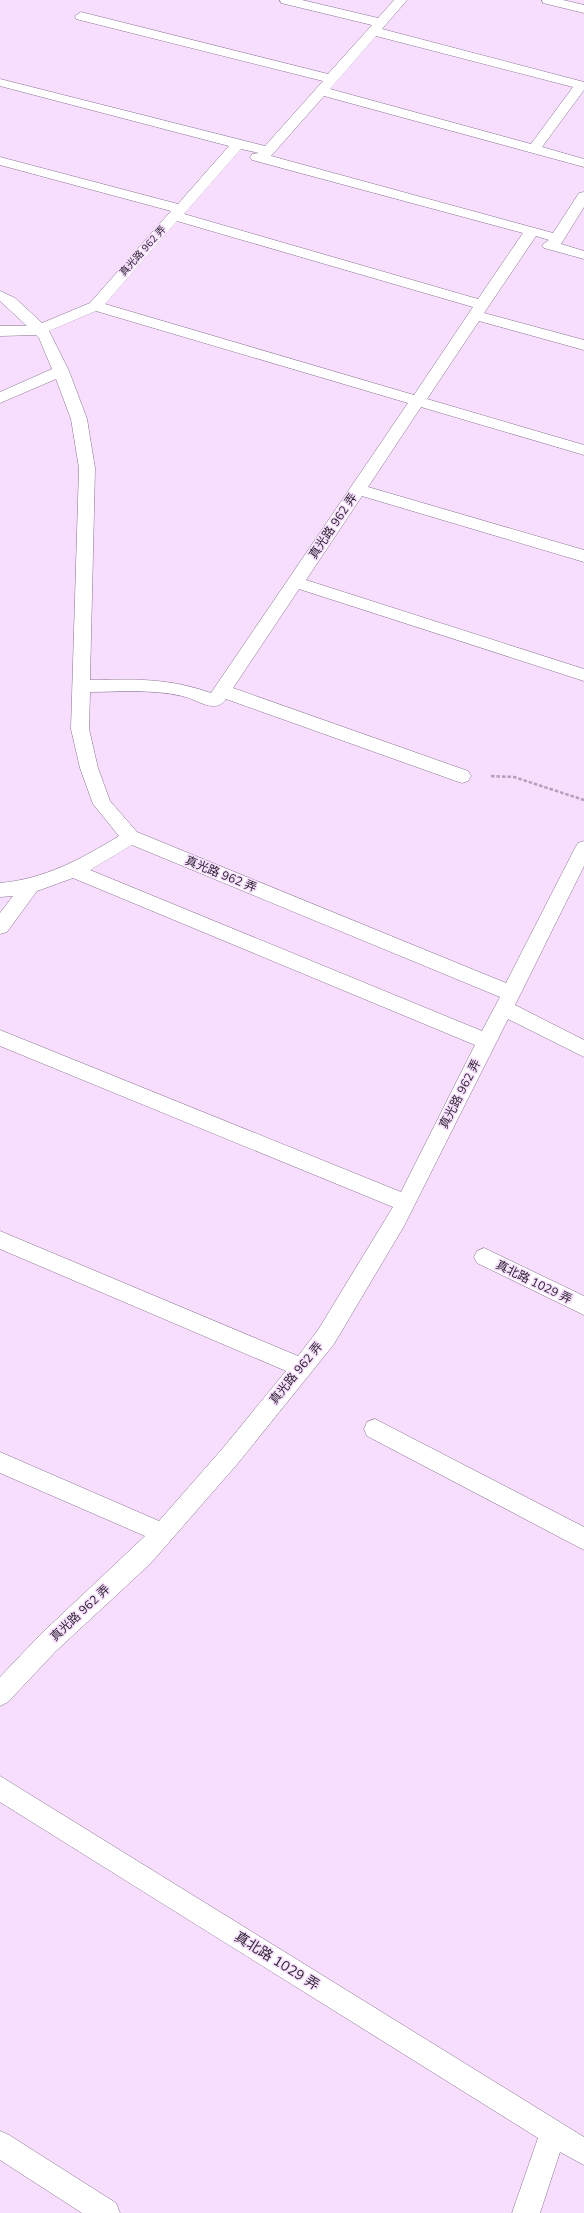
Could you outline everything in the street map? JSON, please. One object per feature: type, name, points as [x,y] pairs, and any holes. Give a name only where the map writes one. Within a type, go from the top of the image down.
[{"type":"lane","points":[[286,0],[583,86],[534,149]]},
{"type":"lane","points":[[264,155],[401,0]]},
{"type":"lane","points":[[548,0],[584,9]]},
{"type":"lane","points":[[81,16],[331,79]]},
{"type":"lane","points":[[2,82],[264,155],[555,242],[584,254]]},
{"type":"lane","points":[[320,92],[584,163]]},
{"type":"lane","name":"真光路 962 弄","points":[[39,330],[95,306],[235,147]]},
{"type":"lane","points":[[0,161],[177,212],[584,345]]},
{"type":"lane","points":[[555,242],[584,196]]},
{"type":"lane","name":"真光路 962 弄","points":[[222,691],[529,235]]},
{"type":"lane","name":"真光路 962 弄","points":[[0,295],[10,301],[46,336],[79,419],[87,468],[80,729],[89,768],[102,804],[131,837],[508,1001]]},
{"type":"lane","points":[[95,306],[584,450]]},
{"type":"lane","points":[[0,331],[39,330]]},
{"type":"lane","points":[[0,398],[61,371]]},
{"type":"lane","points":[[358,488],[584,556]]},
{"type":"lane","points":[[295,582],[584,675]]},
{"type":"lane","points":[[80,686],[150,685],[184,690],[215,700],[222,691],[462,776]]},
{"type":"lane","points":[[0,890],[30,888],[74,871],[131,837]]},
{"type":"lane","name":"真光路 962 弄","points":[[0,1694],[48,1644],[142,1556],[231,1455],[326,1337],[405,1203],[584,848]]},
{"type":"lane","points":[[74,871],[487,1041]]},
{"type":"lane","points":[[0,927],[30,888]]},
{"type":"lane","points":[[508,1001],[530,1021],[584,1049]]},
{"type":"lane","points":[[0,1038],[405,1203]]},
{"type":"lane","points":[[0,1240],[301,1367]]},
{"type":"lane","name":"真北路 1029 弄","points":[[484,1257],[584,1306]]},
{"type":"lane","points":[[375,1429],[584,1539]]},
{"type":"lane","points":[[0,1462],[162,1533]]},
{"type":"lane","name":"真北路 1029 弄","points":[[0,1788],[584,2152]]},
{"type":"lane","points":[[526,2213],[553,2133]]},
{"type":"lane","points":[[0,2144],[106,2213]]},
{"type":"path","points":[[462,776],[514,777],[584,800]]}]
